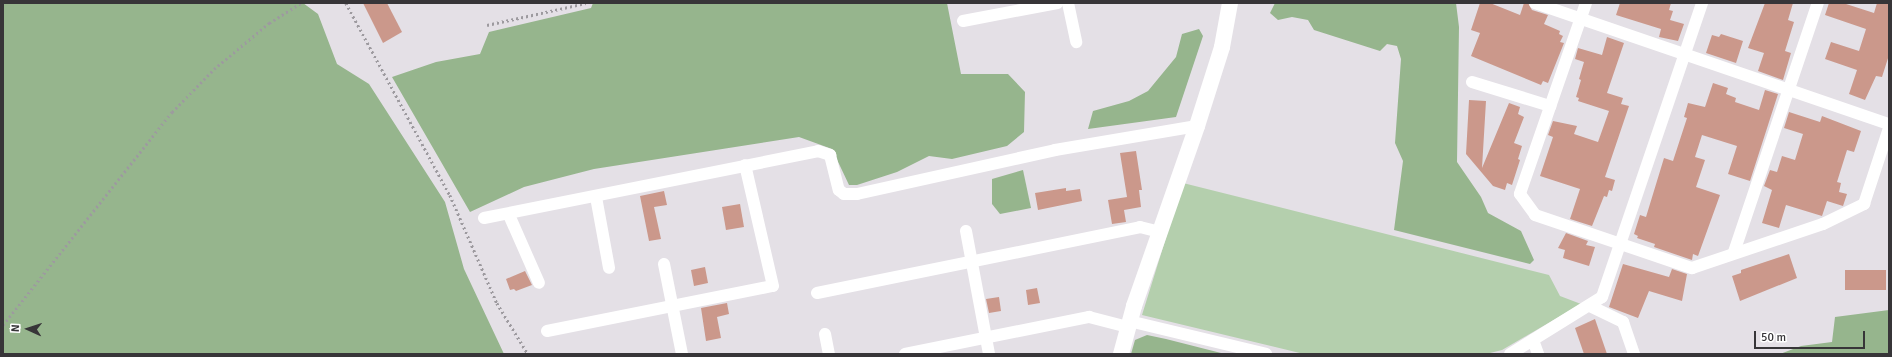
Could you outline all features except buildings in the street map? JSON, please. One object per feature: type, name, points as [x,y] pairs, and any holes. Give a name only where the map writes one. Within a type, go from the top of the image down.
[{"type":"street","points":[[963,21],[1057,3]]},
{"type":"street","points":[[1068,3],[1076,42]]},
{"type":"street","points":[[1535,3],[1889,124]]},
{"type":"street","points":[[1586,3],[1520,194],[1535,215],[1692,268],[1734,252],[1822,224],[1864,204],[1889,128]]},
{"type":"street","points":[[1510,354],[1590,306],[1602,297],[1702,3]]},
{"type":"street","points":[[1734,252],[1818,3]]},
{"type":"street","points":[[1121,354],[1128,324],[1197,126],[1233,7]]},
{"type":"street","points":[[1472,82],[1550,106]]},
{"type":"street","points":[[484,218],[509,215],[818,151],[830,155],[839,190],[844,194],[857,194],[1055,150],[1197,126]]},
{"type":"street","points":[[547,331],[773,286],[745,165]]},
{"type":"street","points":[[596,197],[608,268]]},
{"type":"street","points":[[509,215],[539,283]]},
{"type":"street","points":[[817,293],[1140,227],[1160,232]]},
{"type":"street","points":[[966,231],[989,354]]},
{"type":"street","points":[[664,264],[682,354]]},
{"type":"street","points":[[1590,306],[1623,322],[1634,354]]},
{"type":"street","points":[[905,354],[1089,318],[1128,324],[1266,354]]},
{"type":"street","points":[[825,334],[829,354]]},
{"type":"street","points":[[1533,340],[1538,354]]},
{"type":"path","points":[[3,325],[172,112],[214,69],[269,23],[301,3]]},
{"type":"path","points":[[346,3],[450,195],[497,303],[528,354]]},
{"type":"path","points":[[487,25],[586,3]]},
{"type":"green space","points":[[3,3],[303,3],[318,14],[337,64],[369,84],[445,202],[464,269],[504,354],[3,354]]},
{"type":"green space","points":[[593,3],[947,3],[961,74],[1008,74],[1025,92],[1024,132],[1007,146],[952,159],[929,156],[897,172],[857,185],[849,185],[832,149],[799,137],[594,169],[524,187],[470,212],[392,77],[436,62],[480,54],[489,32],[591,8]]},
{"type":"green space","points":[[1275,3],[1456,3],[1459,27],[1457,162],[1481,197],[1488,213],[1521,231],[1534,260],[1530,264],[1394,230],[1403,161],[1395,143],[1401,59],[1397,46],[1387,44],[1380,51],[1314,30],[1308,20],[1292,17],[1278,20],[1270,13]]},
{"type":"green space","points":[[1199,29],[1203,36],[1176,117],[1088,129],[1093,111],[1129,101],[1148,91],[1176,57],[1182,34]]},
{"type":"green space","points":[[1023,170],[1031,208],[1000,214],[992,204],[992,179]]},
{"type":"green space","points":[[1183,183],[1549,275],[1560,296],[1581,304],[1502,350],[1486,354],[1304,354],[1142,315]]},
{"type":"green space","points":[[1889,310],[1889,354],[1780,354],[1801,346],[1832,342],[1835,317]]},
{"type":"green space","points":[[1147,335],[1225,354],[1131,354],[1135,340]]}]
